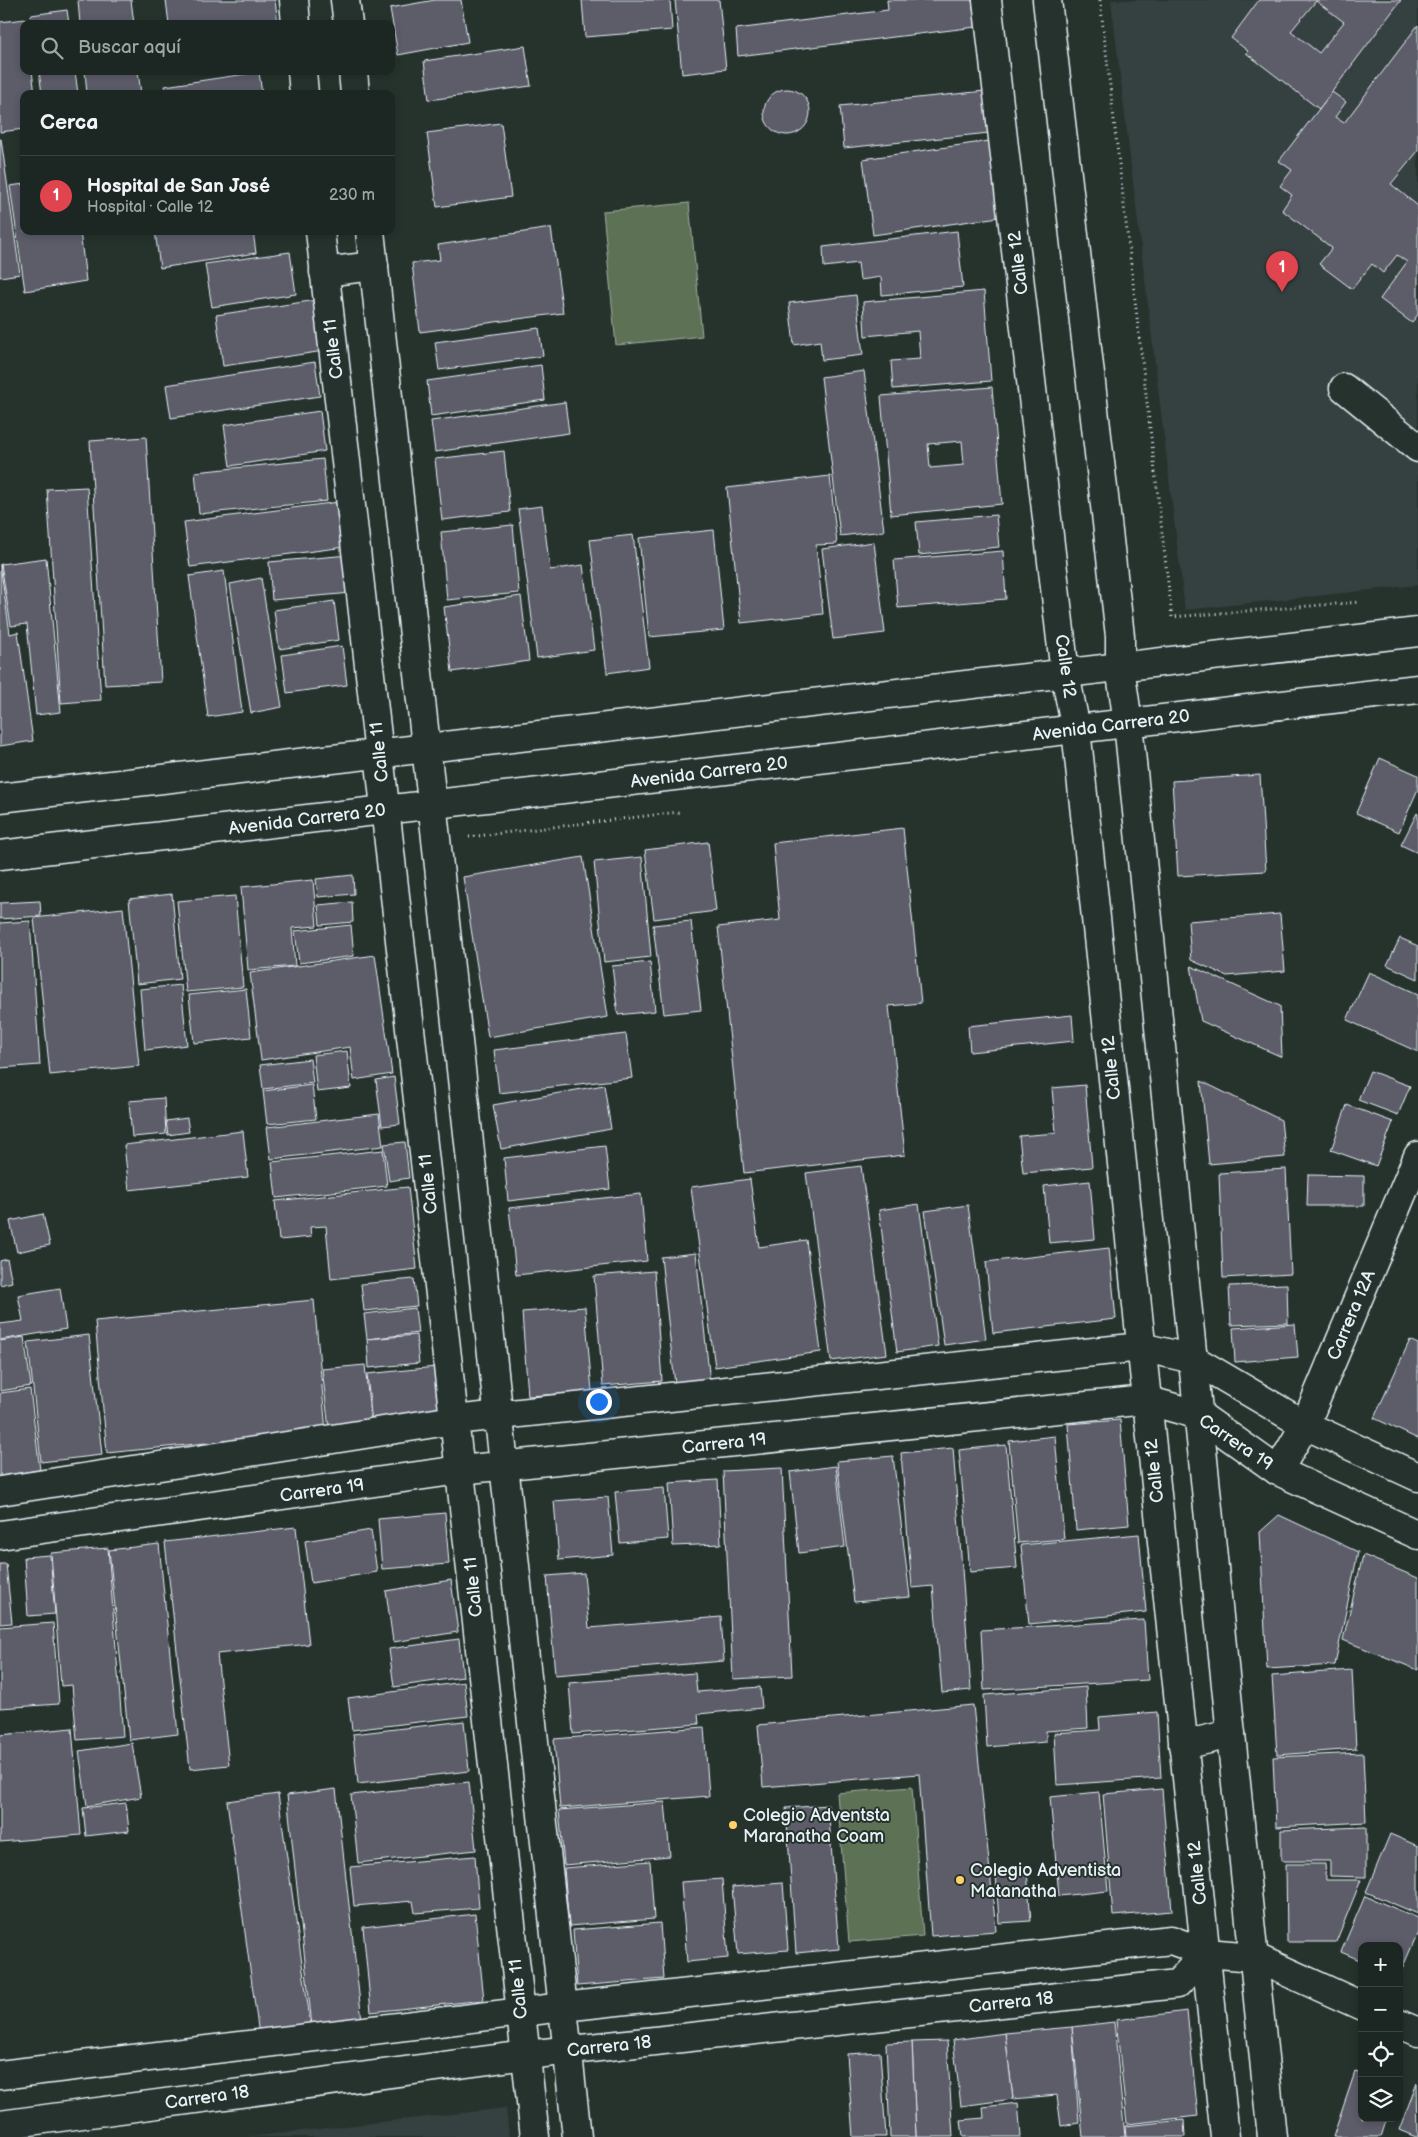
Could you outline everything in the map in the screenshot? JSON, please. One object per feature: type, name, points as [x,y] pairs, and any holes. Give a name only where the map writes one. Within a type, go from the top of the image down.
[{"type":"street","points":[[294,0],[296,20]]},
{"type":"street","points":[[345,0],[348,20]]},
{"type":"street","name":"Calle 12","points":[[987,0],[1065,674],[1076,729],[1225,2137]]},
{"type":"street","points":[[1047,0],[1120,636],[1120,667],[1128,723],[1272,2137]]},
{"type":"street","points":[[302,75],[304,90]]},
{"type":"street","points":[[353,75],[355,90]]},
{"type":"street","name":"Calle 11","points":[[320,235],[535,2137]]},
{"type":"street","points":[[370,235],[577,2137]]},
{"type":"street","points":[[324,272],[374,266]]},
{"type":"street","points":[[1344,388],[1418,448]]},
{"type":"street","points":[[0,798],[1418,632]]},
{"type":"street","name":"Avenida Carrera 20","points":[[0,855],[1418,689]]},
{"type":"street","name":"Carrera 12A","points":[[1278,1471],[1305,1425],[1418,1156]]},
{"type":"street","points":[[0,1491],[454,1420],[1141,1347],[1193,1359],[1305,1425],[1418,1476]]},
{"type":"street","name":"Carrera 19","points":[[0,1536],[460,1470],[1146,1400],[1198,1415],[1278,1471],[1418,1535]]},
{"type":"street","points":[[1183,1745],[1231,1734]]},
{"type":"street","points":[[0,2075],[563,2007],[1171,1940],[1206,1953],[1254,1957],[1358,2004]]},
{"type":"street","name":"Carrera 18","points":[[0,2124],[568,2050],[1177,1984],[1206,1953]]},
{"type":"street","points":[[1403,2026],[1418,2032]]},
{"type":"path","points":[[1100,0],[1172,617],[1369,602]]},
{"type":"shaded area","points":[[1111,0],[1418,0],[1418,585],[1185,610]]},
{"type":"shaded area","points":[[506,2108],[509,2137],[247,2137]]},
{"type":"green space","points":[[689,203],[702,336],[616,345],[603,211]]},
{"type":"green space","points":[[912,1787],[923,1936],[849,1942],[837,1793]]},
{"type":"building","points":[[78,0],[131,0],[134,20],[80,20]]},
{"type":"building","points":[[166,0],[275,0],[278,20],[168,20]]},
{"type":"building","points":[[435,0],[461,0],[468,42],[398,55],[395,20],[392,20],[390,8]]},
{"type":"building","points":[[582,0],[670,0],[672,30],[585,37]]},
{"type":"building","points":[[675,0],[719,0],[726,69],[682,74]]},
{"type":"building","points":[[887,0],[972,0],[976,27],[738,56],[736,29],[888,10]]},
{"type":"building","points":[[1259,0],[1401,0],[1319,109],[1246,53],[1248,51],[1231,38]],"holes":[[[1316,1],[1344,22],[1319,53],[1291,31]]]},
{"type":"building","points":[[67,10],[68,20],[32,20],[31,15]]},
{"type":"building","points":[[26,19],[20,20],[20,75],[33,75],[34,90],[20,90],[20,130],[0,132],[0,22]]},
{"type":"building","points":[[1418,25],[1418,151],[1391,184],[1418,206],[1418,314],[1412,323],[1380,299],[1407,262],[1397,255],[1383,273],[1372,264],[1352,289],[1319,264],[1332,248],[1282,210],[1292,195],[1280,186],[1292,170],[1279,161],[1332,92],[1346,102],[1335,117],[1344,123]]},
{"type":"building","points":[[525,46],[531,86],[429,100],[424,61]]},
{"type":"building","points":[[40,75],[76,75],[77,90],[41,90]]},
{"type":"building","points":[[85,75],[139,75],[140,90],[87,90]]},
{"type":"building","points":[[239,75],[259,75],[261,90],[166,90],[165,86]]},
{"type":"building","points":[[787,89],[800,93],[806,99],[810,112],[806,125],[800,131],[787,135],[774,131],[768,125],[764,112],[768,99],[774,93]]},
{"type":"building","points":[[985,91],[989,133],[844,148],[840,106]]},
{"type":"building","points":[[501,123],[511,197],[437,207],[427,133]]},
{"type":"building","points":[[0,139],[20,274],[0,277]]},
{"type":"building","points":[[989,141],[999,217],[873,235],[863,159]]},
{"type":"building","points":[[20,185],[20,235],[80,235],[86,281],[25,291],[10,186]]},
{"type":"building","points":[[551,228],[563,313],[420,332],[412,263],[440,260],[438,245]]},
{"type":"building","points":[[957,231],[963,287],[882,295],[881,277],[860,280],[858,263],[824,267],[823,247]]},
{"type":"building","points":[[156,235],[254,235],[256,253],[160,268]]},
{"type":"building","points":[[290,252],[296,294],[212,307],[205,264]]},
{"type":"building","points":[[984,291],[991,381],[893,389],[891,361],[920,359],[918,331],[865,336],[863,302]]},
{"type":"building","points":[[856,295],[863,355],[822,360],[820,341],[794,345],[789,303]]},
{"type":"building","points":[[317,300],[324,351],[223,366],[216,315]]},
{"type":"building","points":[[539,328],[543,356],[439,370],[435,342]]},
{"type":"building","points":[[315,362],[320,396],[171,418],[166,385]]},
{"type":"building","points":[[541,365],[545,400],[431,416],[427,381]]},
{"type":"building","points":[[864,371],[884,531],[840,536],[821,377]]},
{"type":"building","points":[[992,387],[1002,504],[891,515],[881,396]],"holes":[[[962,441],[964,465],[930,468],[928,444]]]},
{"type":"building","points":[[565,402],[569,433],[435,452],[431,421]]},
{"type":"building","points":[[320,411],[325,451],[230,466],[224,425]]},
{"type":"building","points":[[146,437],[161,682],[105,685],[90,441]]},
{"type":"building","points":[[504,451],[510,512],[442,520],[435,459]]},
{"type":"building","points":[[323,459],[327,501],[199,514],[195,472]]},
{"type":"building","points":[[830,476],[837,544],[816,545],[823,614],[741,623],[727,488]]},
{"type":"building","points":[[87,487],[101,700],[61,703],[47,489]]},
{"type":"building","points":[[339,502],[345,547],[190,567],[184,522]]},
{"type":"building","points":[[542,506],[550,570],[583,565],[594,650],[537,658],[518,509]]},
{"type":"building","points":[[996,515],[999,547],[919,555],[916,522]]},
{"type":"building","points":[[513,525],[519,593],[447,600],[441,532]]},
{"type":"building","points":[[714,530],[724,630],[649,637],[639,538]]},
{"type":"building","points":[[633,535],[649,667],[607,673],[590,540]]},
{"type":"building","points":[[874,542],[885,633],[833,639],[822,549]]},
{"type":"building","points":[[1003,551],[1006,599],[898,608],[894,560]]},
{"type":"building","points":[[349,555],[352,593],[272,600],[269,562]]},
{"type":"building","points":[[46,558],[61,712],[36,715],[27,624],[11,626],[1,564]]},
{"type":"building","points":[[0,564],[10,634],[18,632],[33,741],[0,746]]},
{"type":"building","points":[[224,571],[242,712],[208,717],[189,576]]},
{"type":"building","points":[[261,578],[282,707],[251,713],[230,584]]},
{"type":"building","points":[[521,596],[529,661],[452,672],[444,607]]},
{"type":"building","points":[[334,601],[339,640],[279,649],[274,610]]},
{"type":"building","points":[[342,646],[347,685],[287,693],[282,655]]},
{"type":"building","points":[[1380,758],[1418,775],[1418,789],[1399,832],[1356,813]]},
{"type":"building","points":[[1260,775],[1266,871],[1178,876],[1172,781]]},
{"type":"building","points":[[1418,814],[1418,853],[1401,845]]},
{"type":"building","points":[[903,828],[921,1003],[889,1006],[905,1155],[744,1173],[718,927],[780,920],[773,843]]},
{"type":"building","points":[[708,842],[716,911],[654,919],[645,850]]},
{"type":"building","points":[[583,857],[608,1017],[488,1037],[463,877]]},
{"type":"building","points":[[642,857],[651,957],[604,962],[594,862]]},
{"type":"building","points":[[353,875],[354,894],[318,897],[316,879]]},
{"type":"building","points":[[313,880],[317,926],[292,928],[295,966],[248,970],[241,887]]},
{"type":"building","points":[[172,894],[180,979],[137,984],[129,899]]},
{"type":"building","points":[[235,896],[243,987],[186,992],[177,901]]},
{"type":"building","points":[[40,901],[41,916],[0,919],[0,903]]},
{"type":"building","points":[[352,902],[353,922],[320,925],[318,905]]},
{"type":"building","points":[[123,908],[139,1066],[50,1075],[34,918]]},
{"type":"building","points":[[1280,914],[1285,971],[1227,976],[1191,960],[1188,921]]},
{"type":"building","points":[[30,921],[40,1065],[0,1068],[0,923]]},
{"type":"building","points":[[691,921],[701,1010],[664,1014],[653,925]]},
{"type":"building","points":[[351,925],[354,956],[299,963],[295,931]]},
{"type":"building","points":[[1400,938],[1418,946],[1418,979],[1387,965]]},
{"type":"building","points":[[375,955],[392,1074],[354,1080],[350,1047],[261,1060],[250,973]]},
{"type":"building","points":[[650,962],[655,1011],[618,1015],[612,966]]},
{"type":"building","points":[[1191,966],[1280,1006],[1282,1057],[1201,1021]]},
{"type":"building","points":[[1369,972],[1418,994],[1418,1052],[1347,1020]]},
{"type":"building","points":[[181,985],[187,1045],[145,1050],[140,989]]},
{"type":"building","points":[[246,989],[251,1037],[194,1043],[189,995]]},
{"type":"building","points":[[1072,1015],[1074,1041],[970,1052],[968,1026]]},
{"type":"building","points":[[626,1034],[632,1078],[499,1093],[494,1050]]},
{"type":"building","points":[[347,1051],[351,1088],[317,1092],[313,1055]]},
{"type":"building","points":[[310,1059],[313,1083],[263,1089],[260,1065]]},
{"type":"building","points":[[1370,1071],[1410,1086],[1398,1115],[1358,1100]]},
{"type":"building","points":[[394,1077],[400,1124],[382,1126],[376,1080]]},
{"type":"building","points":[[1201,1081],[1281,1120],[1285,1157],[1209,1164]]},
{"type":"building","points":[[312,1085],[316,1119],[267,1124],[263,1091]]},
{"type":"building","points":[[604,1085],[611,1129],[501,1149],[493,1105]]},
{"type":"building","points":[[1085,1085],[1092,1167],[1023,1173],[1019,1136],[1056,1133],[1052,1088]]},
{"type":"building","points":[[164,1098],[166,1134],[132,1137],[129,1101]]},
{"type":"building","points":[[1347,1105],[1393,1122],[1376,1166],[1331,1150]]},
{"type":"building","points":[[379,1114],[383,1146],[271,1159],[267,1127]]},
{"type":"building","points":[[187,1118],[189,1132],[168,1135],[166,1121]]},
{"type":"building","points":[[243,1131],[248,1177],[129,1190],[124,1145]]},
{"type":"building","points":[[405,1142],[409,1178],[389,1181],[384,1144]]},
{"type":"building","points":[[605,1146],[610,1189],[508,1201],[504,1158]]},
{"type":"building","points":[[383,1150],[387,1186],[276,1198],[272,1162]]},
{"type":"building","points":[[861,1166],[887,1354],[831,1361],[806,1173]]},
{"type":"building","points":[[1286,1169],[1291,1274],[1223,1278],[1219,1173]]},
{"type":"building","points":[[1308,1175],[1364,1176],[1364,1206],[1307,1206]]},
{"type":"building","points":[[750,1179],[759,1247],[806,1240],[821,1352],[715,1367],[691,1187]]},
{"type":"building","points":[[1090,1181],[1095,1239],[1049,1243],[1044,1186]]},
{"type":"building","points":[[408,1187],[417,1269],[331,1279],[326,1226],[310,1227],[311,1237],[279,1240],[275,1201]]},
{"type":"building","points":[[641,1194],[647,1261],[516,1275],[509,1208]]},
{"type":"building","points":[[919,1204],[938,1346],[897,1352],[879,1210]]},
{"type":"building","points":[[968,1205],[986,1339],[944,1345],[925,1211]]},
{"type":"building","points":[[43,1214],[50,1245],[17,1252],[10,1221]]},
{"type":"building","points":[[1109,1248],[1116,1319],[993,1333],[986,1262]]},
{"type":"building","points":[[696,1253],[710,1382],[675,1385],[661,1257]]},
{"type":"building","points":[[7,1259],[12,1282],[0,1285],[0,1261]]},
{"type":"building","points":[[654,1271],[662,1381],[603,1386],[594,1276]]},
{"type":"building","points":[[414,1279],[417,1306],[364,1311],[361,1284]]},
{"type":"building","points":[[1287,1284],[1288,1323],[1231,1325],[1229,1286]]},
{"type":"building","points":[[60,1288],[66,1329],[0,1340],[0,1324],[23,1321],[18,1295]]},
{"type":"building","points":[[314,1300],[326,1431],[107,1453],[95,1321]]},
{"type":"building","points":[[585,1307],[592,1392],[528,1396],[522,1312]]},
{"type":"building","points":[[415,1308],[418,1333],[367,1339],[364,1314]]},
{"type":"building","points":[[1295,1324],[1298,1357],[1235,1362],[1233,1328]]},
{"type":"building","points":[[89,1335],[102,1455],[41,1462],[28,1342]]},
{"type":"building","points":[[416,1335],[419,1363],[369,1368],[367,1339]]},
{"type":"building","points":[[24,1337],[31,1386],[0,1391],[0,1341]]},
{"type":"building","points":[[1410,1340],[1418,1344],[1418,1439],[1374,1418]]},
{"type":"building","points":[[365,1365],[371,1424],[329,1429],[322,1369]]},
{"type":"building","points":[[436,1367],[441,1417],[372,1424],[367,1374]]},
{"type":"building","points":[[30,1389],[40,1470],[0,1476],[0,1393]]},
{"type":"building","points":[[1120,1420],[1129,1525],[1076,1530],[1068,1424]]},
{"type":"building","points":[[1055,1436],[1064,1539],[1018,1543],[1009,1441]]},
{"type":"building","points":[[1006,1445],[1017,1568],[970,1572],[959,1450]]},
{"type":"building","points":[[953,1448],[971,1690],[942,1693],[933,1586],[912,1588],[901,1453]]},
{"type":"building","points":[[893,1456],[910,1597],[854,1602],[837,1461]]},
{"type":"building","points":[[836,1466],[845,1547],[799,1553],[790,1472]]},
{"type":"building","points":[[782,1468],[792,1676],[733,1679],[723,1471]]},
{"type":"building","points":[[718,1480],[721,1544],[673,1546],[669,1483]]},
{"type":"building","points":[[664,1488],[668,1539],[620,1543],[615,1492]]},
{"type":"building","points":[[608,1497],[613,1555],[559,1560],[554,1501]]},
{"type":"building","points":[[445,1513],[449,1564],[382,1569],[378,1519]]},
{"type":"building","points":[[1279,1515],[1358,1552],[1335,1665],[1267,1669],[1260,1532]]},
{"type":"building","points":[[296,1527],[309,1644],[217,1654],[229,1765],[190,1769],[165,1542]]},
{"type":"building","points":[[371,1530],[377,1572],[311,1583],[305,1541]]},
{"type":"building","points":[[1139,1534],[1146,1612],[1029,1624],[1021,1545]]},
{"type":"building","points":[[159,1544],[178,1734],[129,1740],[109,1550]]},
{"type":"building","points":[[108,1548],[123,1736],[77,1740],[72,1685],[61,1686],[51,1553]]},
{"type":"building","points":[[50,1555],[55,1614],[28,1616],[24,1557]]},
{"type":"building","points":[[1363,1555],[1418,1578],[1418,1670],[1343,1640]]},
{"type":"building","points":[[0,1564],[6,1564],[12,1623],[0,1624]]},
{"type":"building","points":[[584,1573],[589,1628],[721,1617],[724,1661],[555,1675],[547,1576]]},
{"type":"building","points":[[451,1580],[458,1632],[393,1642],[386,1591]]},
{"type":"building","points":[[1144,1620],[1148,1680],[984,1690],[981,1630]]},
{"type":"building","points":[[53,1623],[59,1704],[0,1708],[0,1627]]},
{"type":"building","points":[[459,1639],[463,1677],[394,1687],[389,1649]]},
{"type":"building","points":[[1352,1670],[1356,1749],[1277,1755],[1272,1676]]},
{"type":"building","points":[[695,1673],[697,1692],[760,1687],[762,1708],[698,1714],[699,1724],[573,1734],[569,1683]]},
{"type":"building","points":[[464,1682],[468,1716],[352,1730],[348,1698]]},
{"type":"building","points":[[1086,1687],[1088,1728],[1046,1731],[1046,1742],[987,1747],[984,1695]]},
{"type":"building","points":[[973,1705],[996,1931],[931,1936],[919,1774],[763,1787],[758,1725]]},
{"type":"building","points":[[1157,1712],[1161,1778],[1057,1785],[1054,1733],[1100,1730],[1099,1717]]},
{"type":"building","points":[[464,1721],[469,1771],[358,1784],[353,1734]]},
{"type":"building","points":[[704,1727],[709,1796],[560,1808],[554,1739]]},
{"type":"building","points":[[72,1728],[81,1835],[0,1842],[0,1735]]},
{"type":"building","points":[[132,1743],[141,1797],[87,1806],[79,1751]]},
{"type":"building","points":[[1363,1753],[1366,1822],[1276,1827],[1273,1757]]},
{"type":"building","points":[[469,1782],[476,1850],[358,1863],[351,1795]]},
{"type":"building","points":[[336,1789],[362,2021],[312,2026],[287,1795]]},
{"type":"building","points":[[1162,1789],[1172,1911],[1113,1916],[1103,1794]]},
{"type":"building","points":[[1099,1792],[1108,1891],[1059,1896],[1050,1797]]},
{"type":"building","points":[[278,1794],[311,2027],[259,2035],[227,1801]]},
{"type":"building","points":[[665,1802],[670,1856],[564,1865],[559,1810]]},
{"type":"building","points":[[126,1803],[129,1831],[86,1836],[83,1808]]},
{"type":"building","points":[[828,1805],[839,1949],[796,1953],[786,1808]]},
{"type":"building","points":[[1366,1827],[1366,1877],[1330,1876],[1330,1861],[1281,1861],[1281,1830]]},
{"type":"building","points":[[1390,1834],[1418,1846],[1418,1914],[1366,1892]]},
{"type":"building","points":[[475,1856],[479,1908],[415,1913],[413,1901],[354,1906],[350,1867]]},
{"type":"building","points":[[650,1861],[654,1919],[569,1926],[564,1868]]},
{"type":"building","points":[[1286,1864],[1325,1864],[1326,1880],[1361,1880],[1336,1942],[1287,1942]]},
{"type":"building","points":[[1027,1871],[1031,1921],[999,1923],[996,1873]]},
{"type":"building","points":[[722,1879],[728,1958],[687,1962],[681,1882]]},
{"type":"building","points":[[783,1883],[788,1950],[738,1954],[732,1887]]},
{"type":"building","points":[[1365,1896],[1418,1918],[1418,1932],[1403,1967],[1403,1942],[1358,1942],[1358,1959],[1341,1952]]},
{"type":"building","points":[[475,1914],[484,2000],[371,2012],[363,1927]]},
{"type":"building","points":[[660,1923],[664,1979],[577,1986],[573,1930]]},
{"type":"building","points":[[1187,2011],[1198,2116],[1127,2124],[1116,2020]]},
{"type":"building","points":[[1114,2022],[1125,2137],[1083,2137],[1072,2027]]},
{"type":"building","points":[[1072,2027],[1079,2123],[1061,2126],[1057,2095],[1013,2099],[1005,2033]]},
{"type":"building","points":[[1005,2033],[1013,2099],[961,2106],[953,2040]]},
{"type":"building","points":[[947,2041],[953,2137],[916,2137],[912,2042]]},
{"type":"building","points":[[912,2042],[916,2137],[890,2137],[886,2043]]},
{"type":"building","points":[[880,2052],[886,2137],[853,2137],[847,2054]]},
{"type":"building","points":[[1355,2072],[1358,2073],[1358,2122],[1386,2122],[1381,2137],[1333,2137]]},
{"type":"building","points":[[1417,2083],[1418,2137],[1399,2130]]},
{"type":"building","points":[[1018,2103],[1021,2137],[963,2137],[961,2120],[984,2118],[983,2107]]},
{"type":"building","points":[[1184,2120],[1185,2137],[1126,2137],[1125,2126]]},
{"type":"place","name":"Hospital de San José","points":[[1282,292]]},
{"type":"place","name":"Colegio Adventsta Maranatha Coam","points":[[733,1825]]},
{"type":"place","name":"Colegio Adventista Matanatha","points":[[960,1880]]}]
